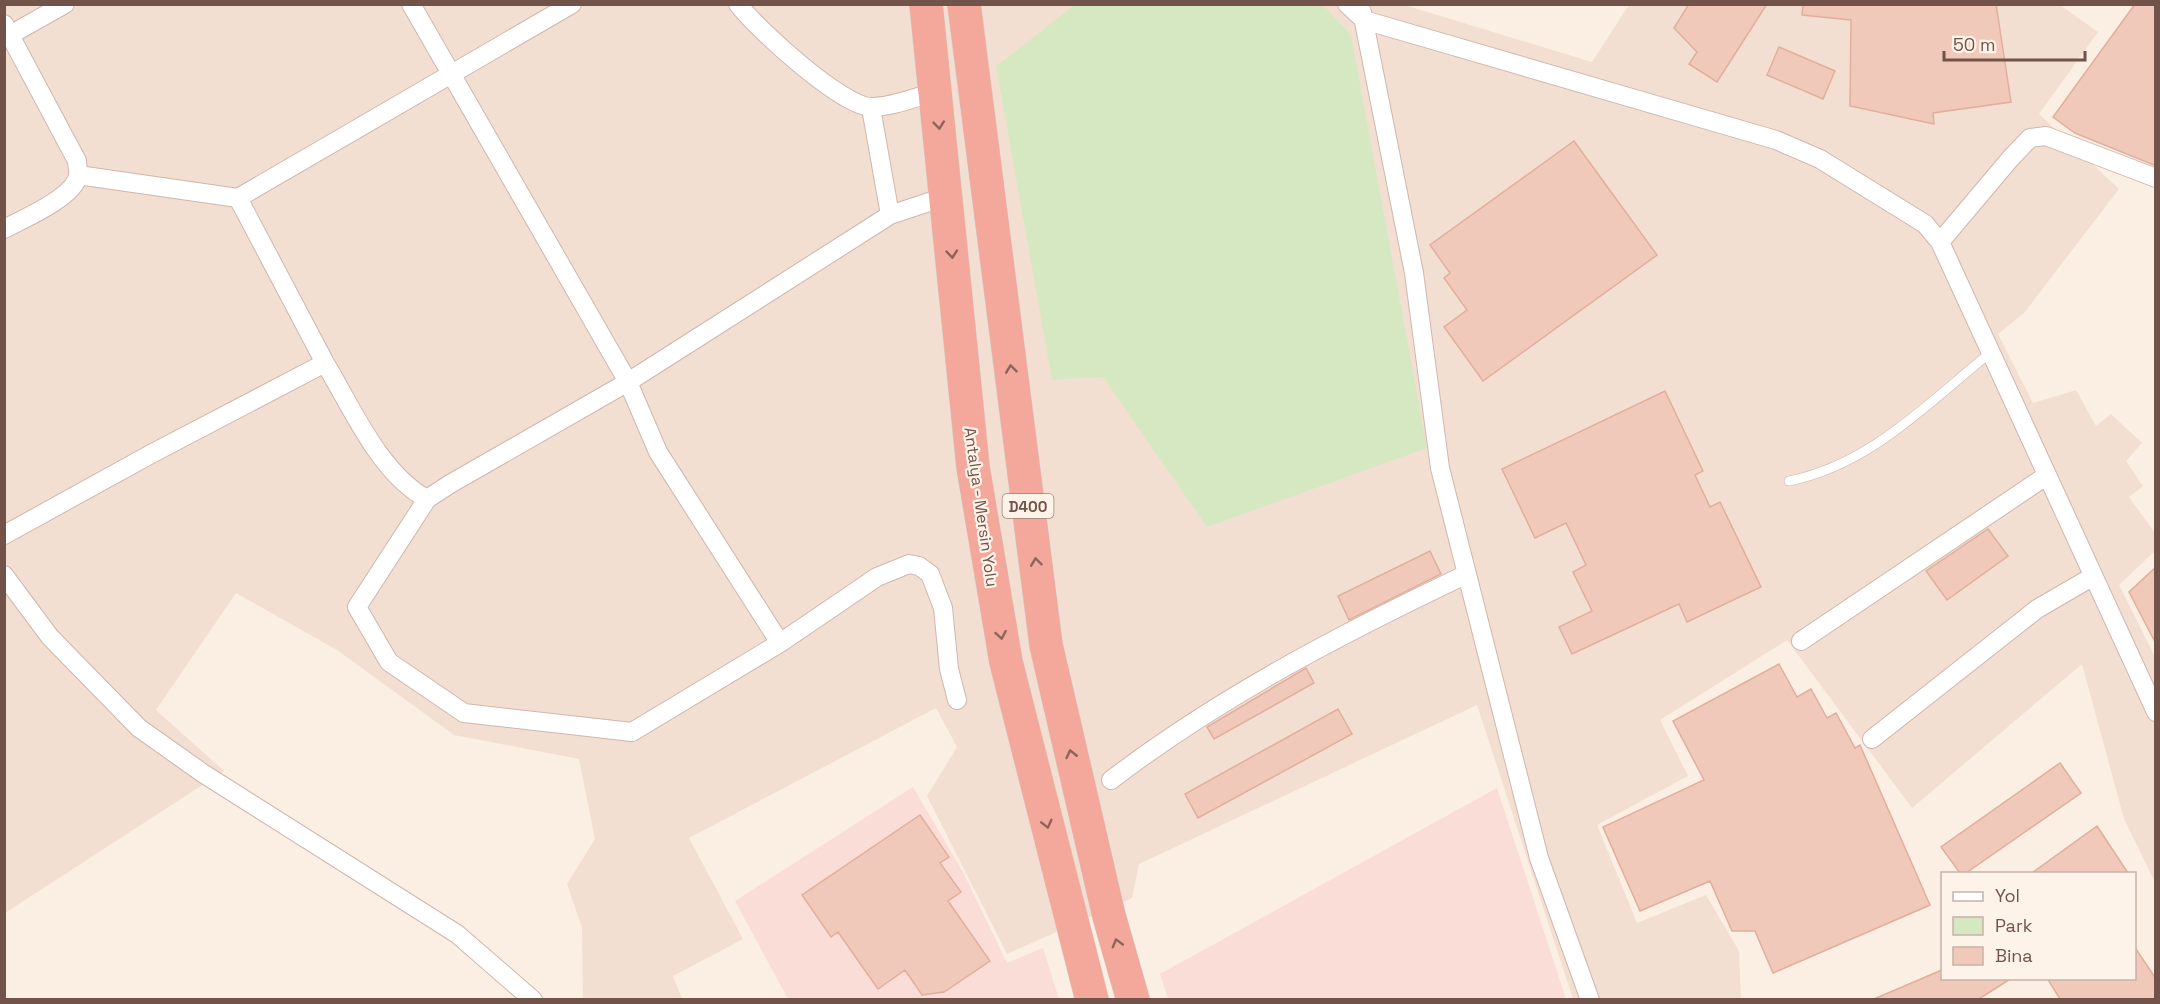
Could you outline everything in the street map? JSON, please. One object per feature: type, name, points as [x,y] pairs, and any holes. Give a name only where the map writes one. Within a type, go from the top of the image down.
[{"type":"highway","name":"Antalya - Mersin Yolu","points":[[926,4],[973,467],[1006,662],[1092,999]]},
{"type":"highway","name":"D400","points":[[964,4],[1046,645],[1109,916],[1133,999]]},
{"type":"street","points":[[4,230],[59,198],[71,188],[78,176],[77,161],[8,30],[64,4]]},
{"type":"street","points":[[411,4],[628,382],[658,452],[780,643]]},
{"type":"street","points":[[78,176],[238,198],[572,4]]},
{"type":"street","points":[[738,4],[792,58],[850,101],[871,108],[935,92]]},
{"type":"street","points":[[1347,4],[1363,12],[1776,140],[1820,159],[1925,224],[1940,242],[2156,712]]},
{"type":"street","points":[[1363,12],[1414,273],[1440,468],[1539,858],[1590,999]]},
{"type":"street","points":[[871,108],[890,215]]},
{"type":"street","points":[[1940,242],[2030,138],[2046,136],[2156,178]]},
{"type":"street","points":[[946,196],[890,215],[628,382],[427,499],[357,607],[389,662],[464,713],[632,732],[780,643],[877,577],[909,564],[919,566],[930,574],[944,608],[949,669],[957,700]]},
{"type":"street","points":[[238,198],[325,363],[390,468],[411,490],[427,499]]},
{"type":"street","points":[[4,535],[151,454],[325,363]]},
{"type":"street","points":[[1801,641],[2046,476]]},
{"type":"street","points":[[1111,780],[1167,737],[1236,693],[1389,611],[1467,574]]},
{"type":"street","points":[[4,575],[50,637],[140,728],[204,774],[457,934],[533,999]]},
{"type":"street","points":[[1872,739],[2037,609],[2092,577]]},
{"type":"lane","points":[[1789,481],[1826,472],[1865,453],[1990,353]]},
{"type":"shaded area","points":[[1401,4],[1592,62],[1629,5],[2060,5],[2098,32],[2039,114],[2119,189],[2024,313],[1998,334],[2033,403],[2076,390],[2096,426],[2111,414],[2142,443],[2126,461],[2143,486],[2129,497],[2155,533],[2155,551],[2119,585],[2155,657],[2155,882],[2124,819],[2082,664],[1912,808],[1787,640],[1660,720],[1688,776],[1597,825],[1637,923],[1706,895],[1739,951],[1741,999],[1573,999],[1477,705],[1139,864],[1132,898],[1007,954],[927,796],[957,747],[936,708],[689,838],[743,939],[673,976],[682,999],[583,999],[582,928],[567,884],[595,839],[579,759],[454,735],[337,650],[236,593],[156,710],[224,771],[5,913],[5,5]]},
{"type":"shaded area","points":[[913,787],[964,874],[1007,963],[1043,948],[1059,999],[788,999],[735,901]]},
{"type":"shaded area","points":[[1497,788],[1566,999],[1168,999],[1160,974]]},
{"type":"green space","points":[[1076,4],[1323,5],[1351,35],[1427,448],[1207,527],[1103,377],[1052,380],[996,66]]},
{"type":"building","points":[[1689,4],[1767,4],[1717,82],[1689,64],[1697,52],[1674,28]]},
{"type":"building","points":[[1803,4],[1996,4],[2011,102],[1933,113],[1934,124],[1850,106],[1851,20],[1802,15]]},
{"type":"building","points":[[2135,4],[2156,4],[2156,166],[2075,133],[2053,117]]},
{"type":"building","points":[[1779,47],[1835,71],[1823,99],[1767,75]]},
{"type":"building","points":[[1574,141],[1657,255],[1483,381],[1444,327],[1467,310],[1444,278],[1450,273],[1430,245]]},
{"type":"building","points":[[1665,391],[1703,471],[1695,475],[1710,507],[1720,502],[1761,587],[1687,622],[1679,604],[1572,654],[1559,627],[1592,611],[1573,572],[1586,565],[1566,523],[1535,538],[1502,469]]},
{"type":"building","points":[[1988,529],[2008,556],[1947,600],[1926,571]]},
{"type":"building","points":[[1430,551],[1441,574],[1349,620],[1338,596]]},
{"type":"building","points":[[2156,567],[2156,644],[2129,592]]},
{"type":"building","points":[[1779,664],[1797,697],[1811,689],[1827,718],[1836,713],[1855,748],[1860,745],[1930,905],[1773,973],[1755,931],[1732,931],[1710,881],[1640,911],[1603,827],[1704,780],[1673,721]]},
{"type":"building","points":[[1306,668],[1314,683],[1214,739],[1207,727]]},
{"type":"building","points":[[1338,709],[1352,734],[1198,818],[1185,794]]},
{"type":"building","points":[[2060,763],[2081,793],[1967,872],[1959,872],[1941,847]]},
{"type":"building","points":[[920,815],[949,857],[940,863],[961,892],[948,901],[990,961],[944,992],[922,995],[905,970],[878,989],[838,932],[831,937],[802,895]]},
{"type":"building","points":[[2097,826],[2127,872],[2033,872]]},
{"type":"building","points":[[2136,949],[2156,979],[2156,999],[2060,999],[2048,980],[2136,980]]},
{"type":"building","points":[[1941,970],[1941,980],[2009,980],[1979,999],[1874,999]]}]
